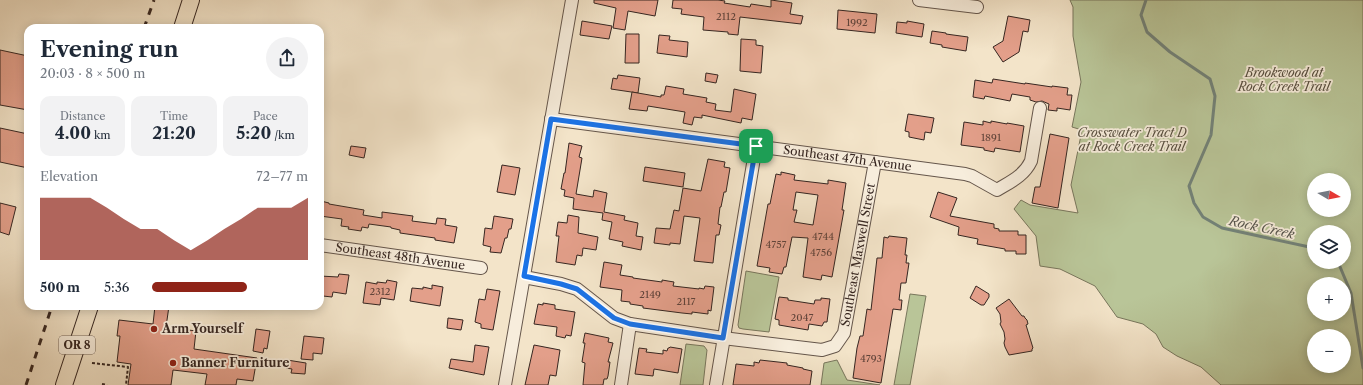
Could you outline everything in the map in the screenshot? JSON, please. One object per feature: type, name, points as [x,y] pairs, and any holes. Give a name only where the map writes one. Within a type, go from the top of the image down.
[{"type":"main road","points":[[183,24],[191,0]]},
{"type":"main road","name":"OR 8","points":[[64,385],[89,310]]},
{"type":"street","points":[[505,385],[572,0]]},
{"type":"street","points":[[919,0],[978,7]]},
{"type":"street","name":"Southeast 47th Avenue","points":[[551,119],[965,174],[972,176],[997,190],[1019,177],[1028,169],[1031,161],[1040,108]]},
{"type":"street","points":[[716,385],[756,146]]},
{"type":"street","name":"Southeast Maxwell Street","points":[[723,338],[822,350],[835,346],[844,333],[874,162]]},
{"type":"street","name":"Southeast 48th Avenue","points":[[324,246],[481,268]]},
{"type":"street","points":[[524,276],[577,289],[614,318],[630,324],[723,338]]},
{"type":"street","points":[[621,385],[630,324]]},
{"type":"path","points":[[92,363],[128,368],[126,385]]},
{"type":"path","points":[[102,384],[107,385]]},
{"type":"green space","points":[[1070,0],[1363,0],[1363,385],[1221,385],[1201,367],[1177,356],[1163,347],[1156,334],[1143,324],[1117,317],[1095,286],[1060,269],[1040,266],[1036,236],[1014,209],[1021,200],[1030,205],[1078,213],[1071,185],[1082,130],[1072,127],[1081,82],[1073,36],[1073,7]]},
{"type":"green space","points":[[746,271],[779,277],[769,332],[739,328],[738,325]]},
{"type":"green space","points":[[910,294],[926,296],[910,385],[894,385]]},
{"type":"green space","points":[[686,344],[704,346],[707,350],[703,385],[680,385]]},
{"type":"green space","points":[[837,360],[847,380],[880,385],[821,385],[824,363]]},
{"type":"building","points":[[594,0],[658,0],[655,16],[628,11],[625,30],[613,28],[616,8],[594,3]]},
{"type":"building","points":[[673,0],[718,0],[725,1],[724,3],[750,7],[751,4],[771,7],[771,0],[792,3],[790,14],[803,16],[801,24],[740,17],[738,35],[728,34],[728,32],[703,30],[704,17],[681,14],[682,9],[672,8]]},
{"type":"building","points":[[838,10],[877,14],[875,33],[837,29]]},
{"type":"building","points":[[1008,16],[1030,20],[1028,32],[1023,31],[1019,52],[1003,62],[993,47],[1003,41]]},
{"type":"building","points":[[582,21],[612,26],[609,39],[580,35]]},
{"type":"building","points":[[907,21],[924,24],[922,37],[896,33],[897,22],[907,23]]},
{"type":"building","points":[[932,31],[968,37],[966,51],[942,47],[942,45],[930,43]]},
{"type":"building","points":[[626,34],[639,34],[639,63],[625,63]]},
{"type":"building","points":[[659,35],[670,36],[669,40],[688,42],[687,57],[657,53]]},
{"type":"building","points":[[741,39],[756,40],[756,45],[763,46],[761,73],[740,71]]},
{"type":"building","points":[[0,50],[24,55],[24,109],[0,105]]},
{"type":"building","points":[[706,73],[718,75],[716,83],[705,81]]},
{"type":"building","points":[[618,75],[640,78],[638,93],[611,89],[613,78],[617,79]]},
{"type":"building","points":[[993,79],[1068,88],[1067,95],[1072,95],[1070,110],[1057,108],[1057,111],[1048,110],[1049,104],[1042,101],[1036,102],[1030,100],[1030,97],[1012,94],[1010,101],[985,96],[984,99],[973,97],[975,80],[992,83]]},
{"type":"building","points":[[666,86],[684,89],[683,94],[707,98],[706,102],[716,104],[715,110],[731,112],[734,89],[756,94],[752,120],[742,118],[741,123],[702,115],[702,118],[694,117],[692,125],[683,123],[685,112],[648,106],[647,111],[629,109],[632,92],[661,97],[661,95],[664,95]]},
{"type":"building","points":[[908,114],[934,118],[931,133],[925,132],[924,140],[909,137],[909,132],[905,131]]},
{"type":"building","points":[[983,121],[1024,126],[1020,152],[995,148],[994,152],[984,150],[984,148],[961,145],[964,122],[983,125]]},
{"type":"building","points":[[0,128],[24,133],[24,167],[0,162]]},
{"type":"building","points":[[1050,134],[1069,138],[1058,208],[1032,203],[1035,187],[1040,187]]},
{"type":"building","points":[[569,143],[582,146],[579,157],[582,158],[576,194],[593,197],[594,190],[607,193],[604,212],[625,216],[624,220],[638,223],[636,236],[643,237],[641,250],[622,246],[623,242],[609,239],[612,222],[602,220],[603,213],[573,209],[574,198],[564,196],[565,190],[561,189]]},
{"type":"building","points":[[351,146],[366,148],[364,158],[349,155]]},
{"type":"building","points":[[708,159],[725,162],[724,167],[730,168],[726,192],[724,192],[720,207],[718,224],[721,225],[719,235],[716,235],[713,263],[694,261],[700,218],[684,216],[680,244],[670,243],[670,245],[654,243],[656,228],[670,229],[674,210],[679,211],[683,188],[701,191]]},
{"type":"building","points":[[502,165],[520,168],[515,195],[497,192]]},
{"type":"building","points":[[645,167],[685,173],[683,187],[643,181]]},
{"type":"building","points":[[781,172],[795,175],[794,180],[828,184],[828,180],[846,183],[842,210],[844,210],[832,277],[822,275],[821,280],[803,277],[808,238],[792,237],[786,267],[784,267],[782,274],[769,272],[770,268],[757,266],[768,204],[770,204],[776,174],[781,175]],"holes":[[[796,192],[818,195],[813,225],[794,222],[797,210],[793,210]]]},
{"type":"building","points":[[938,192],[957,198],[950,216],[994,224],[994,228],[999,229],[999,231],[1018,231],[1018,235],[1026,235],[1026,254],[1016,254],[1016,251],[1005,251],[1005,249],[977,244],[978,239],[958,235],[959,227],[930,217]]},
{"type":"building","points":[[324,202],[364,210],[363,215],[382,218],[382,212],[413,216],[412,221],[436,224],[437,218],[446,219],[445,225],[457,227],[454,243],[435,240],[435,238],[400,233],[400,230],[391,227],[369,224],[368,228],[362,227],[361,231],[348,229],[349,227],[341,226],[342,219],[324,217]]},
{"type":"building","points":[[0,203],[16,207],[9,235],[0,232]]},
{"type":"building","points":[[568,215],[579,217],[578,233],[598,237],[596,250],[583,248],[582,256],[577,255],[575,265],[556,262],[559,236],[556,236],[558,222],[567,223]]},
{"type":"building","points":[[494,216],[513,219],[511,229],[509,229],[507,238],[505,238],[501,253],[490,252],[491,247],[483,245],[485,228],[492,229]]},
{"type":"building","points":[[889,236],[907,238],[905,255],[907,255],[906,263],[909,263],[906,283],[901,283],[899,300],[902,300],[901,310],[893,309],[881,383],[853,378],[857,348],[860,336],[863,336],[867,309],[871,310],[877,258],[882,258],[884,237],[888,238]]},
{"type":"building","points":[[604,262],[622,265],[620,275],[633,278],[674,282],[673,286],[699,289],[704,289],[705,286],[714,287],[711,311],[708,310],[708,314],[692,312],[692,314],[682,313],[643,308],[643,306],[621,301],[622,290],[600,287]]},
{"type":"building","points":[[339,274],[349,275],[346,294],[333,292],[332,297],[324,296],[324,276],[338,277]]},
{"type":"building","points":[[387,280],[397,282],[394,300],[381,298],[380,305],[363,303],[366,282],[377,284],[377,282],[386,283]]},
{"type":"building","points":[[432,285],[443,287],[440,306],[410,301],[412,288],[423,289],[423,287],[432,289]]},
{"type":"building","points":[[976,286],[989,294],[989,297],[984,305],[981,305],[970,298]]},
{"type":"building","points":[[487,289],[500,291],[493,330],[481,328],[481,324],[475,322],[479,299],[485,300]]},
{"type":"building","points":[[779,297],[814,304],[815,300],[821,300],[821,298],[830,299],[827,322],[824,322],[822,326],[809,324],[808,330],[779,325],[779,320],[775,319]]},
{"type":"building","points":[[1009,299],[1027,320],[1028,324],[1026,325],[1033,348],[1032,351],[1009,355],[1005,347],[1004,332],[1000,324],[1000,314],[996,308]]},
{"type":"building","points":[[543,303],[555,305],[555,309],[575,312],[571,336],[566,335],[565,338],[556,336],[557,327],[534,324],[538,304],[543,305]]},
{"type":"building","points":[[155,310],[168,310],[166,327],[196,331],[194,349],[257,358],[253,381],[237,379],[236,385],[205,385],[207,374],[173,370],[171,385],[128,385],[131,364],[117,362],[120,336],[117,336],[119,320],[153,324]]},
{"type":"building","points":[[448,318],[463,320],[461,330],[447,328]]},
{"type":"building","points":[[256,329],[270,331],[267,349],[264,348],[263,353],[253,351]]},
{"type":"building","points":[[585,333],[609,338],[608,342],[613,343],[608,362],[610,362],[608,376],[607,379],[604,379],[603,385],[583,385],[585,363],[582,362]]},
{"type":"building","points":[[304,336],[324,338],[322,354],[313,353],[313,360],[301,359]]},
{"type":"building","points":[[475,345],[489,347],[484,375],[449,368],[451,359],[473,362]]},
{"type":"building","points":[[534,345],[560,350],[556,376],[550,375],[548,385],[525,385]]},
{"type":"building","points":[[670,347],[682,349],[678,373],[654,369],[653,376],[635,374],[639,348],[647,349],[646,352],[663,354],[663,350],[667,351]]},
{"type":"building","points":[[287,360],[306,363],[305,374],[291,373],[292,369],[286,368]]},
{"type":"building","points":[[760,360],[787,363],[787,365],[812,371],[810,385],[733,385],[736,364],[754,366],[754,362],[759,363]]},
{"type":"waterway","name":"Rock Creek","points":[[1146,0],[1141,15],[1147,32],[1170,52],[1210,79],[1215,96],[1211,135],[1189,186],[1194,203],[1203,217],[1222,228],[1307,246]]},
{"type":"waterway","name":"Rock Creek","points":[[1341,269],[1351,293],[1363,368]]},
{"type":"railway","points":[[145,24],[154,0]]},
{"type":"railway","points":[[26,385],[51,310]]},
{"type":"place","name":"Arm Yourself","points":[[154,329]]},
{"type":"place","name":"Banner Furniture","points":[[173,363]]},
{"type":"route","points":[[551,119],[756,146],[723,338],[630,324],[614,318],[577,289],[524,276],[551,119]]},
{"type":"park label","name":"Brookwood at Rock Creek Trail","points":[[1284,80]]},
{"type":"park label","name":"Crosswater Tract D at Rock Creek Trail","points":[[1132,140]]}]
